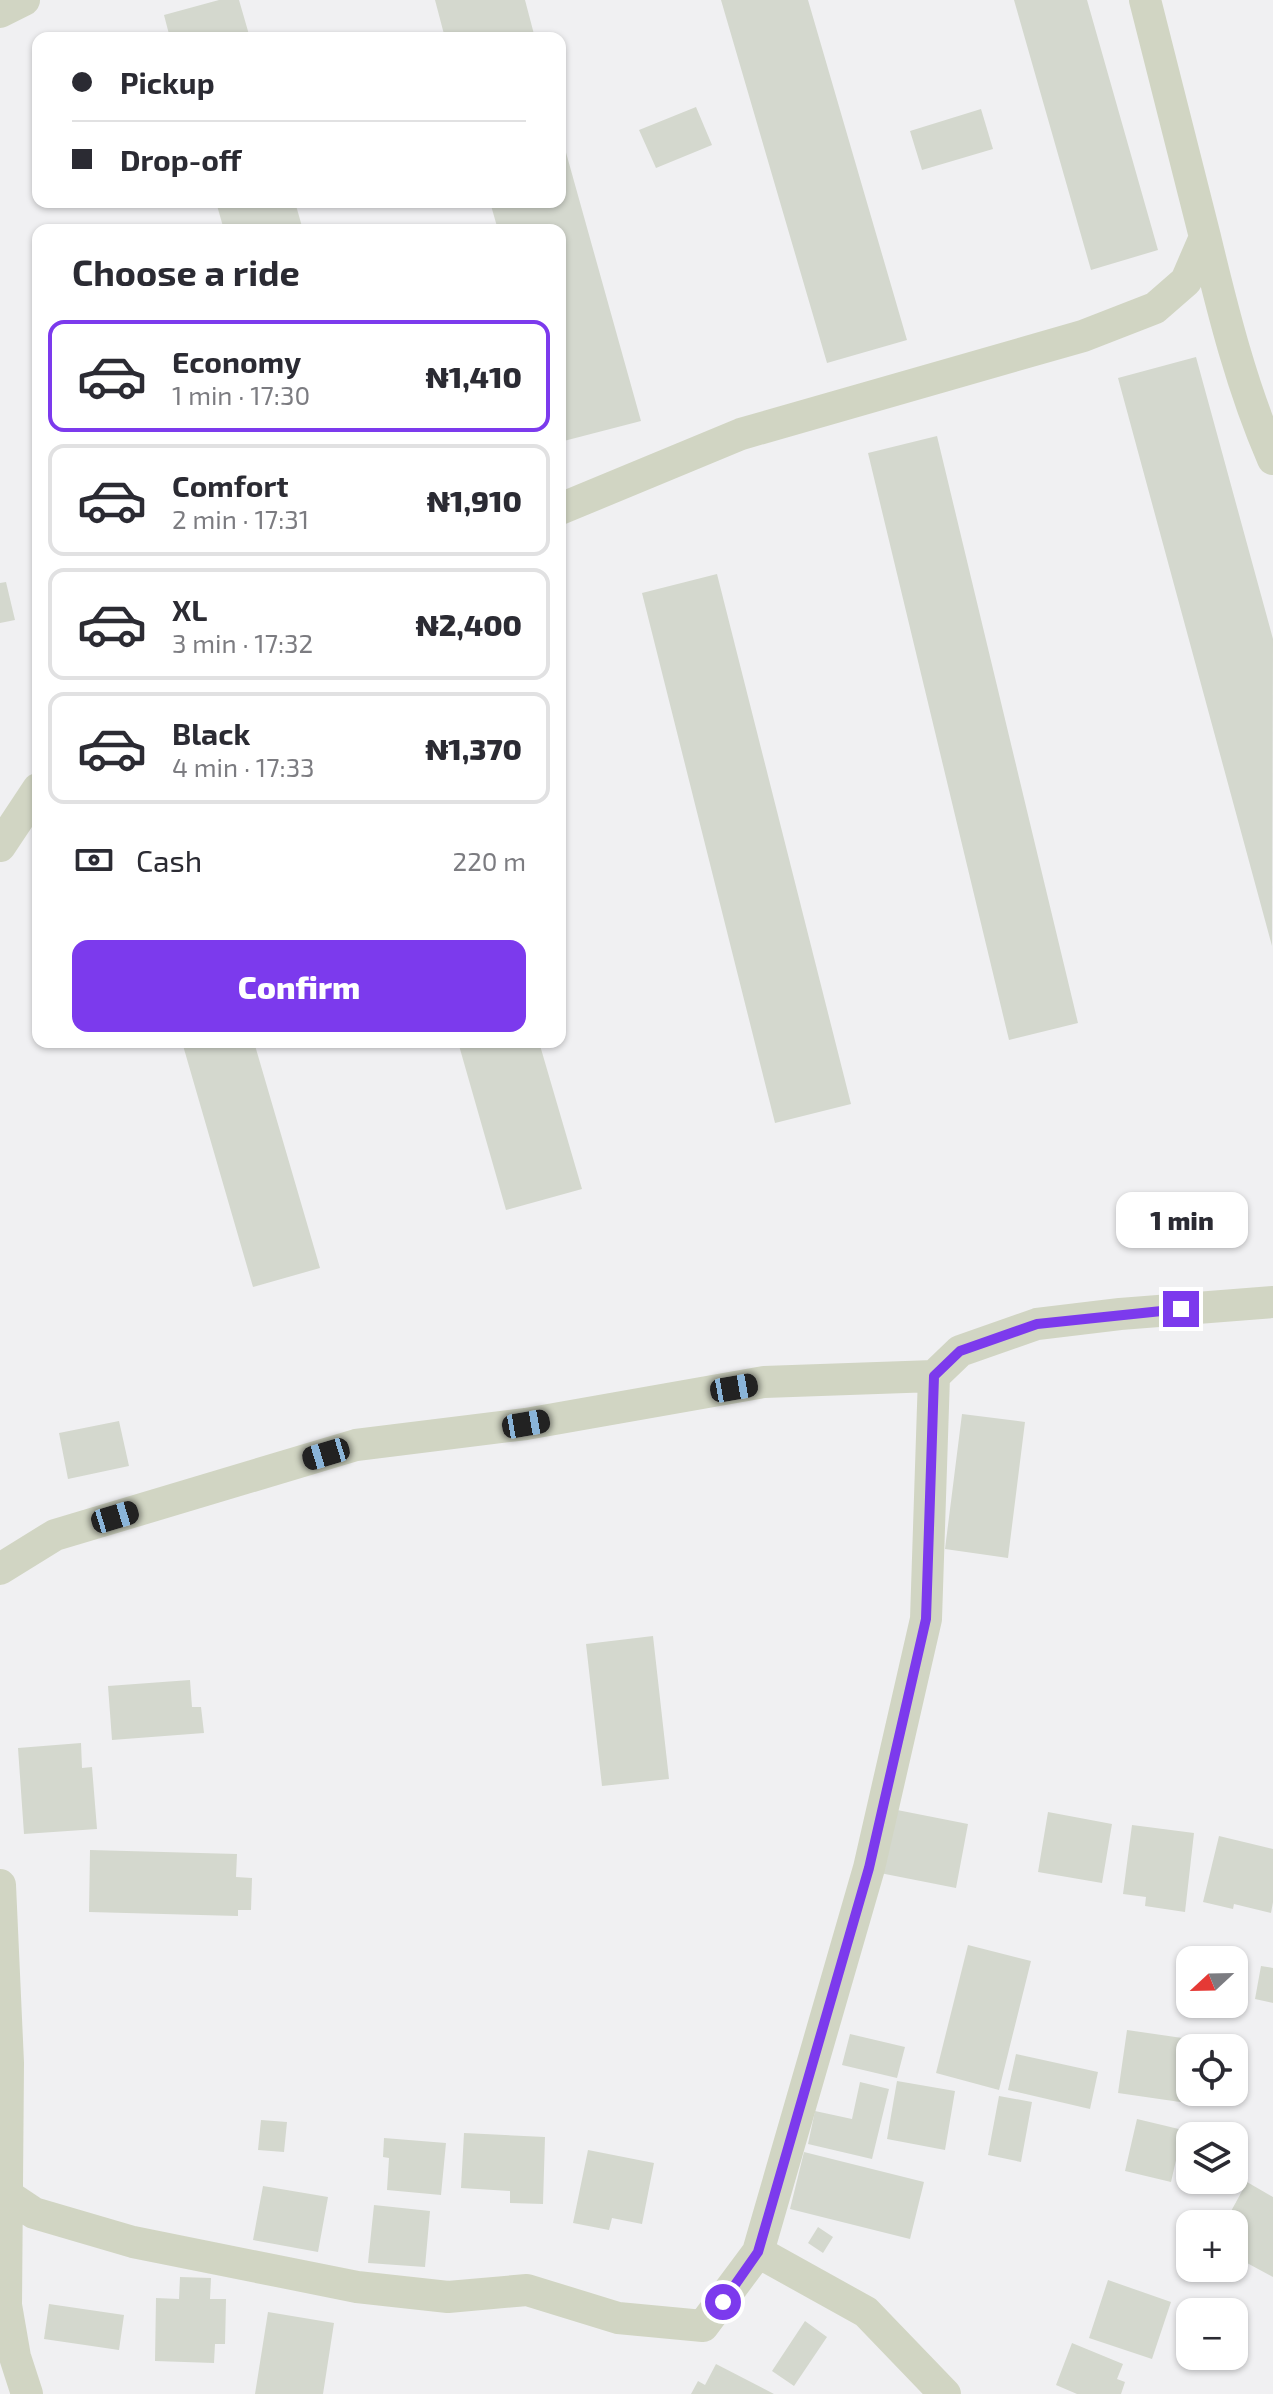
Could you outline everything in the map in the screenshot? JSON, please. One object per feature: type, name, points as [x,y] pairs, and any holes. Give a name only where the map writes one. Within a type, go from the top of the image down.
[{"type":"street","points":[[0,12],[24,0]]},
{"type":"street","points":[[1145,0],[1227,327],[1261,432],[1273,459]]},
{"type":"street","points":[[566,507],[741,434],[1083,336],[1155,308],[1186,281],[1205,237]]},
{"type":"street","points":[[0,846],[32,798]]},
{"type":"street","points":[[0,1569],[55,1535],[356,1445],[526,1424],[764,1382],[934,1376],[960,1351],[1037,1324],[1273,1302]]},
{"type":"street","points":[[7,2195],[34,2213],[133,2242],[357,2287],[448,2297],[527,2290],[618,2318],[703,2326],[758,2252],[869,1868],[926,1619],[934,1376]]},
{"type":"street","points":[[0,1885],[8,2063],[6,2305],[15,2357],[27,2394]]},
{"type":"street","points":[[758,2252],[866,2312],[945,2394]]},
{"type":"building","points":[[219,0],[239,0],[248,32],[168,32],[164,15]]},
{"type":"building","points":[[435,0],[525,0],[533,32],[443,32]]},
{"type":"building","points":[[721,0],[808,0],[907,340],[827,363]]},
{"type":"building","points":[[1014,0],[1087,0],[1158,250],[1091,270]]},
{"type":"building","points":[[696,107],[712,145],[656,168],[639,130]]},
{"type":"building","points":[[981,109],[993,149],[922,170],[910,131]]},
{"type":"building","points":[[566,152],[641,421],[566,440],[566,224],[496,224],[492,208],[566,208]]},
{"type":"building","points":[[218,208],[297,208],[301,224],[222,224]]},
{"type":"building","points":[[1196,357],[1273,639],[1272,946],[1118,378]]},
{"type":"building","points":[[937,436],[1078,1023],[1009,1040],[868,453]]},
{"type":"building","points":[[717,574],[851,1104],[775,1123],[642,593]]},
{"type":"building","points":[[6,582],[15,620],[0,623],[0,583]]},
{"type":"building","points":[[184,1048],[256,1048],[320,1268],[253,1287]]},
{"type":"building","points":[[460,1048],[541,1048],[582,1189],[506,1210]]},
{"type":"building","points":[[962,1414],[1025,1422],[1008,1558],[945,1549]]},
{"type":"building","points":[[119,1421],[129,1466],[68,1479],[59,1433]]},
{"type":"building","points":[[653,1636],[669,1779],[602,1786],[586,1644]]},
{"type":"building","points":[[190,1680],[192,1707],[201,1707],[204,1733],[112,1740],[108,1686]]},
{"type":"building","points":[[81,1743],[82,1768],[92,1767],[97,1829],[24,1834],[18,1748]]},
{"type":"building","points":[[892,1809],[968,1824],[956,1888],[880,1873]]},
{"type":"building","points":[[1048,1812],[1112,1824],[1102,1883],[1038,1872]]},
{"type":"building","points":[[1132,1825],[1194,1833],[1185,1912],[1145,1906],[1146,1897],[1123,1894]]},
{"type":"building","points":[[1219,1836],[1273,1849],[1271,1913],[1234,1904],[1233,1909],[1203,1902]]},
{"type":"building","points":[[90,1850],[237,1854],[236,1877],[252,1878],[251,1910],[238,1910],[238,1916],[89,1912]]},
{"type":"building","points":[[968,1945],[1031,1961],[999,2090],[936,2073]]},
{"type":"building","points":[[1261,1966],[1273,1968],[1273,2003],[1255,1999]]},
{"type":"building","points":[[1127,2030],[1176,2037],[1176,2101],[1118,2093]]},
{"type":"building","points":[[850,2034],[905,2047],[897,2078],[842,2065]]},
{"type":"building","points":[[1016,2054],[1098,2072],[1090,2109],[1008,2090]]},
{"type":"building","points":[[897,2081],[955,2091],[945,2150],[887,2139]]},
{"type":"building","points":[[860,2082],[889,2089],[872,2159],[808,2144],[815,2111],[852,2119]]},
{"type":"building","points":[[999,2096],[1032,2102],[1021,2162],[988,2155]]},
{"type":"building","points":[[1137,2119],[1176,2128],[1176,2160],[1171,2182],[1125,2171]]},
{"type":"building","points":[[261,2120],[287,2122],[284,2152],[258,2150]]},
{"type":"building","points":[[464,2133],[545,2137],[543,2204],[510,2203],[510,2191],[461,2188]]},
{"type":"building","points":[[384,2138],[446,2143],[441,2195],[387,2190],[389,2158],[383,2157]]},
{"type":"building","points":[[588,2150],[654,2163],[642,2224],[612,2218],[609,2230],[573,2223]]},
{"type":"building","points":[[804,2152],[924,2182],[910,2239],[790,2209]]},
{"type":"building","points":[[1248,2183],[1273,2197],[1273,2277],[1248,2264],[1248,2210],[1232,2210],[1240,2194],[1248,2194]]},
{"type":"building","points":[[263,2186],[328,2197],[318,2252],[253,2240]]},
{"type":"building","points":[[374,2205],[430,2211],[425,2267],[368,2263]]},
{"type":"building","points":[[818,2227],[833,2237],[823,2253],[808,2243]]},
{"type":"building","points":[[180,2277],[211,2278],[210,2299],[226,2299],[225,2344],[215,2344],[214,2363],[155,2361],[156,2298],[179,2299]]},
{"type":"building","points":[[1108,2280],[1171,2302],[1152,2359],[1089,2338]]},
{"type":"building","points":[[49,2304],[124,2315],[119,2350],[44,2339]]},
{"type":"building","points":[[268,2312],[334,2323],[323,2394],[255,2394]]},
{"type":"building","points":[[805,2321],[827,2337],[794,2386],[772,2371]]},
{"type":"building","points":[[1072,2343],[1123,2364],[1117,2379],[1125,2382],[1121,2394],[1077,2394],[1056,2385]]},
{"type":"building","points":[[716,2364],[774,2394],[691,2394],[698,2381],[705,2385]]},
{"type":"route","points":[[723,2302],[758,2252],[869,1868],[926,1619],[934,1376],[960,1351],[1037,1324],[1181,1309]]}]
